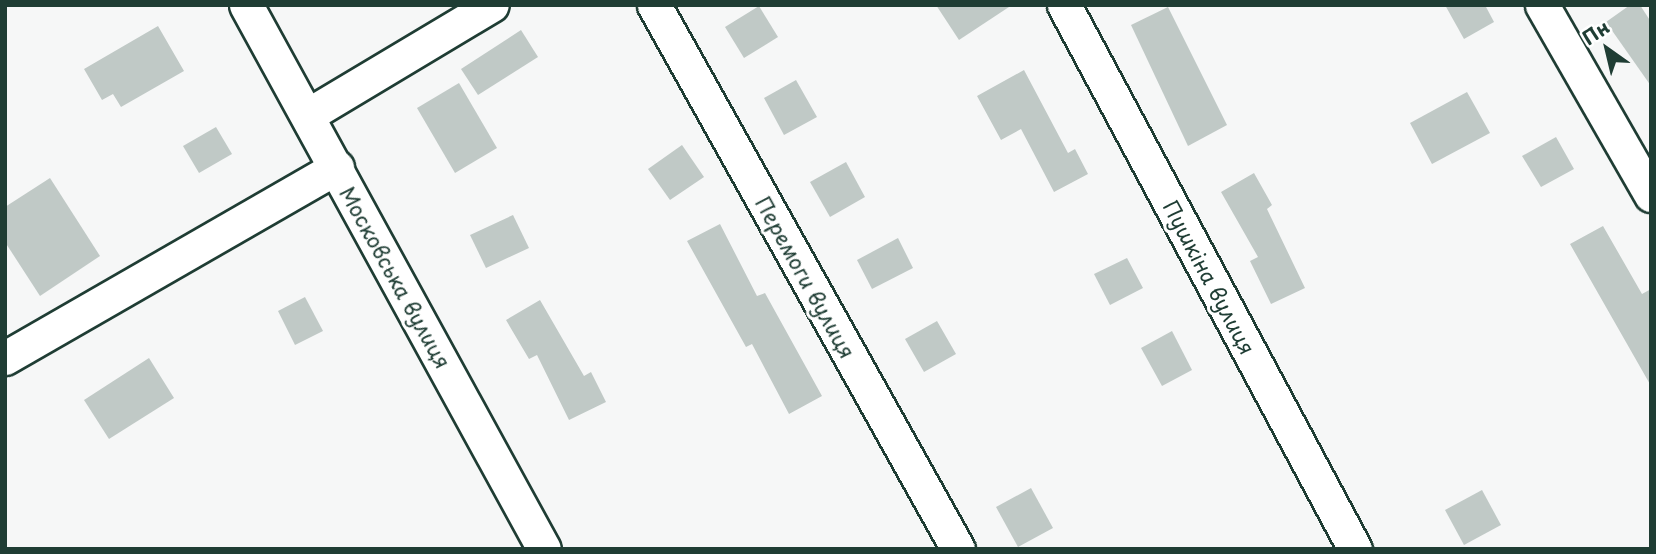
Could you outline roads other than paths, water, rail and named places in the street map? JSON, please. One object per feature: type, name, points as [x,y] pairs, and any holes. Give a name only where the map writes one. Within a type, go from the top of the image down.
[{"type":"street","name":"Московська вулиця","points":[[246,5],[544,549]]},
{"type":"street","points":[[308,115],[492,5]]},
{"type":"street","name":"Перемоги вулиця","points":[[654,5],[958,549]]},
{"type":"street","name":"Пушкіна вулиця","points":[[1064,5],[1355,549]]},
{"type":"street","points":[[1542,5],[1651,195]]},
{"type":"street","points":[[5,358],[337,167]]}]
